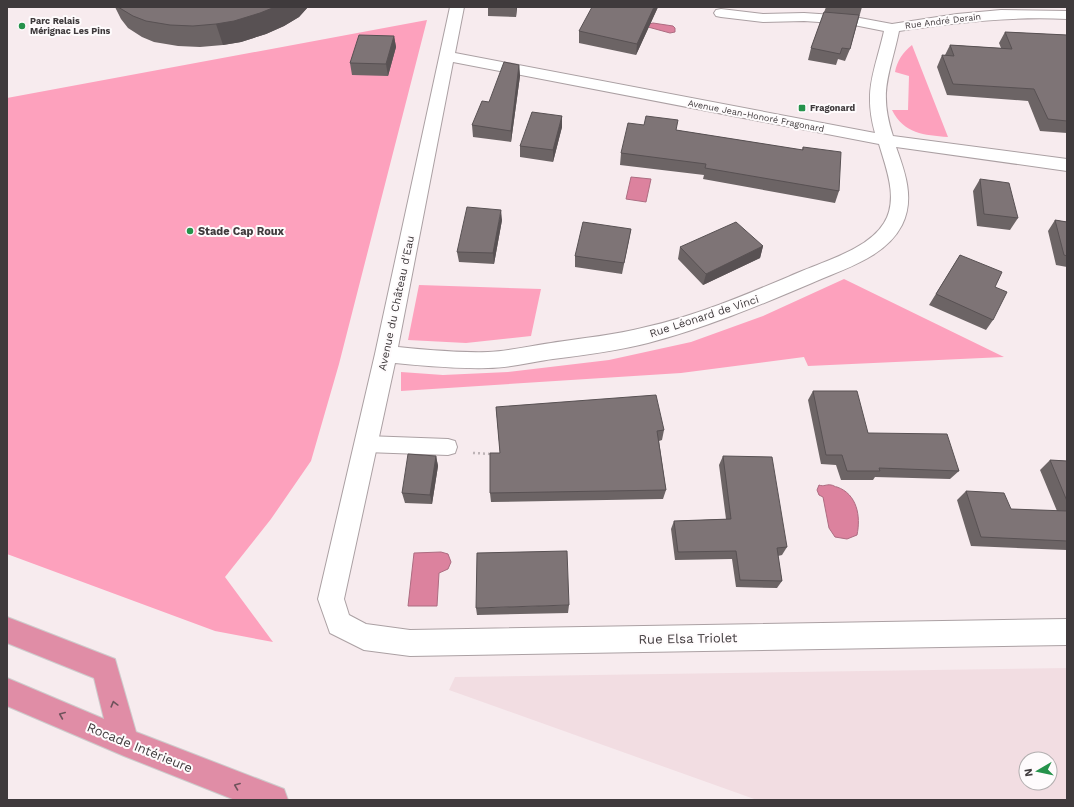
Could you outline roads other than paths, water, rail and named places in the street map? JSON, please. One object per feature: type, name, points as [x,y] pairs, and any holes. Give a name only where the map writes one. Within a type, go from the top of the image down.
[{"type":"highway","points":[[7,630],[105,669],[124,742]]},
{"type":"highway","name":"Rocade Intérieure","points":[[7,692],[124,742],[273,800]]},
{"type":"street","name":"Avenue du Château d'Eau","points":[[331,599],[386,354],[457,7]]},
{"type":"street","name":"Rue André Derain","points":[[721,13],[763,18],[804,17],[848,20],[892,28],[964,17],[1046,14],[1067,16]]},
{"type":"street","name":"Rue André Derain","points":[[886,140],[879,119],[877,97],[880,71],[888,49],[892,28]]},
{"type":"street","name":"Avenue Jean-Honoré Fragonard","points":[[448,56],[886,140],[1067,166]]},
{"type":"street","name":"Rue Léonard de Vinci","points":[[386,354],[444,360],[491,360],[605,344],[688,323],[762,297],[856,255],[876,244],[889,231],[899,212],[900,193],[886,140]]},
{"type":"street","name":"Rue Elsa Triolet","points":[[331,599],[339,624],[364,637],[410,643],[1067,632]]},
{"type":"lane","points":[[366,444],[448,447]]},
{"type":"place","name":"Parc Relais Mérignac Les Pins","points":[[22,26]]},
{"type":"place","name":"Fragonard","points":[[802,108]]},
{"type":"place","name":"Stade Cap Roux","points":[[190,231]]}]
